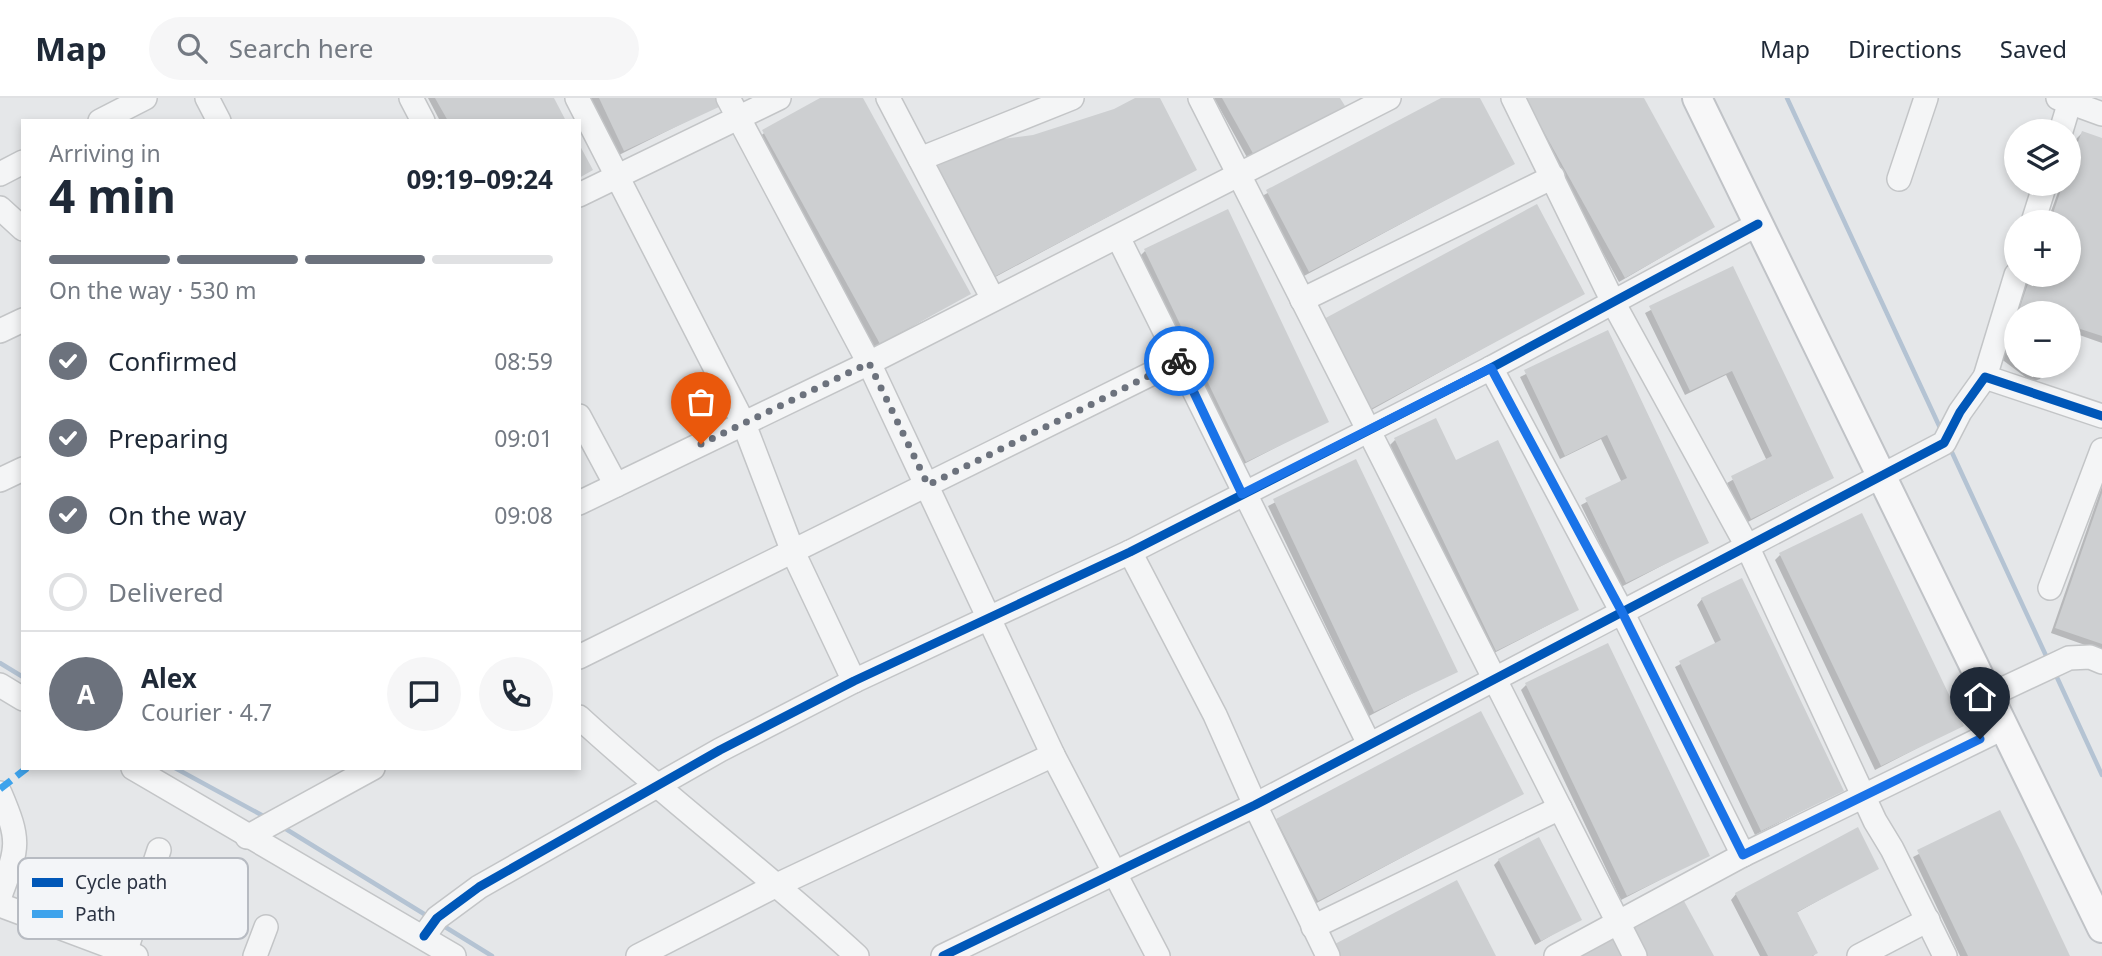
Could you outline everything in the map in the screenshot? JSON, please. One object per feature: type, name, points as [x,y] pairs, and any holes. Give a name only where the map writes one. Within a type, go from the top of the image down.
[{"type":"main road","points":[[1697,98],[2102,928]]},
{"type":"street","points":[[103,112],[145,98]]},
{"type":"street","points":[[207,98],[218,119]]},
{"type":"street","points":[[577,98],[744,424],[793,552],[853,681]]},
{"type":"street","points":[[581,194],[733,108],[779,98]]},
{"type":"street","points":[[888,98],[993,299]]},
{"type":"street","points":[[920,159],[1072,98]]},
{"type":"street","points":[[1200,98],[1635,956]]},
{"type":"street","points":[[581,502],[869,363],[1118,237],[1239,175],[1357,105],[1389,98]]},
{"type":"street","points":[[1513,98],[1614,304],[1747,546],[1863,794],[1945,956]]},
{"type":"street","points":[[1899,179],[1926,98]]},
{"type":"street","points":[[2063,119],[2066,99],[2102,114]]},
{"type":"street","points":[[733,108],[869,363],[1053,755],[1158,956]]},
{"type":"street","points":[[0,174],[21,163]]},
{"type":"street","points":[[1302,300],[1553,177]]},
{"type":"street","points":[[0,208],[21,227]]},
{"type":"street","points":[[424,936],[437,918],[479,887],[654,786],[853,681],[1130,552],[1614,304],[1758,224]]},
{"type":"street","points":[[1118,237],[1242,494],[1369,744]]},
{"type":"street","points":[[943,956],[1255,805],[1944,443],[1960,412],[1985,377],[2012,287]]},
{"type":"street","points":[[0,331],[21,321]]},
{"type":"street","points":[[581,656],[1179,360]]},
{"type":"street","points":[[1491,368],[1622,612],[1743,855]]},
{"type":"street","points":[[1985,377],[2102,416]]},
{"type":"street","points":[[581,420],[616,485]]},
{"type":"street","points":[[2050,588],[2102,450]]},
{"type":"street","points":[[0,480],[21,470]]},
{"type":"street","points":[[1130,552],[1215,715],[1328,956]]},
{"type":"street","points":[[1988,696],[2069,658],[2090,657],[2102,662]]},
{"type":"street","points":[[0,685],[21,698]]},
{"type":"street","points":[[581,719],[654,786],[716,833],[857,956]]},
{"type":"street","points":[[1556,956],[1743,855],[1863,794],[2003,728]]},
{"type":"street","points":[[638,956],[775,886],[1053,755]]},
{"type":"street","points":[[136,770],[247,837],[424,936],[454,956]]},
{"type":"street","points":[[247,837],[369,770]]},
{"type":"street","points":[[0,793],[15,828],[17,852],[0,897]]},
{"type":"street","points":[[1313,927],[1560,808]]},
{"type":"street","points":[[157,858],[159,850]]},
{"type":"street","points":[[0,905],[18,912]]},
{"type":"street","points":[[1859,956],[1928,920]]},
{"type":"street","points":[[255,956],[266,927]]},
{"type":"street","points":[[87,939],[128,955]]},
{"type":"building","points":[[435,98],[554,98],[565,119],[447,119]]},
{"type":"building","points":[[599,98],[717,98],[721,106],[624,151]]},
{"type":"building","points":[[820,98],[863,98],[971,294],[880,344],[762,130]]},
{"type":"building","points":[[1135,98],[1160,98],[1197,170],[992,278],[937,166],[995,140],[1033,135],[1114,109]]},
{"type":"building","points":[[1222,98],[1340,98],[1345,106],[1255,157]]},
{"type":"building","points":[[1441,98],[1480,98],[1515,164],[1309,272],[1266,190]]},
{"type":"building","points":[[1525,98],[1644,98],[1715,227],[1625,278]]},
{"type":"building","points":[[2082,131],[2102,138],[2102,336],[2081,329],[2081,301],[2022,301],[2027,287],[2081,287],[2081,210],[2054,210],[2059,196],[2081,196]]},
{"type":"building","points":[[581,148],[593,170],[581,177]]},
{"type":"building","points":[[1537,204],[1585,294],[1369,410],[1322,320]]},
{"type":"building","points":[[1228,209],[1329,422],[1246,462],[1144,249]]},
{"type":"building","points":[[1733,266],[1834,478],[1751,519],[1731,476],[1772,456],[1732,371],[1690,391],[1649,306]]},
{"type":"building","points":[[1608,330],[1709,543],[1626,583],[1585,498],[1627,478],[1607,435],[1565,456],[1524,370]]},
{"type":"building","points":[[1436,418],[1456,460],[1498,440],[1579,610],[1496,651],[1394,438]]},
{"type":"building","points":[[1356,459],[1458,672],[1374,712],[1273,499]]},
{"type":"building","points":[[2102,493],[2102,644],[2055,628]]},
{"type":"building","points":[[1862,513],[1964,726],[1881,766],[1779,553]]},
{"type":"building","points":[[1742,578],[1844,791],[1761,831],[1679,661],[1721,640],[1701,598]]},
{"type":"building","points":[[1608,643],[1710,856],[1627,896],[1525,683]]},
{"type":"building","points":[[1481,711],[1524,794],[1318,901],[1276,819]]},
{"type":"building","points":[[2000,810],[2070,956],[1968,956],[1917,850]]},
{"type":"building","points":[[1858,827],[1879,869],[1797,912],[1818,953],[1812,956],[1768,956],[1735,893]]},
{"type":"building","points":[[1539,837],[1582,920],[1541,941],[1498,859]]},
{"type":"building","points":[[1457,880],[1496,956],[1339,956],[1333,945]]},
{"type":"building","points":[[1684,901],[1714,956],[1645,956],[1631,930]]},
{"type":"building","points":[[1613,939],[1622,956],[1581,956]]},
{"type":"waterway","points":[[1787,98],[1942,432]]},
{"type":"waterway","points":[[1949,446],[2048,660]]},
{"type":"waterway","points":[[0,663],[21,676]]},
{"type":"waterway","points":[[2054,671],[2102,775]]},
{"type":"waterway","points":[[179,770],[267,818]]},
{"type":"waterway","points":[[281,826],[429,917]]},
{"type":"waterway","points":[[442,925],[492,956]]},
{"type":"marked path","points":[[0,789],[24,770]]},
{"type":"cycle path","points":[[424,936],[437,918],[479,887],[720,750],[854,681],[1130,552],[1491,368],[1758,224]]},
{"type":"cycle path","points":[[943,956],[1255,805],[1944,443],[1960,412],[1985,377],[2102,416]]},
{"type":"way so far","points":[[701,444],[869,363],[928,485],[1179,361]]},
{"type":"route","points":[[1179,361],[1242,494],[1491,368],[1622,612],[1743,855],[1980,739]]}]
